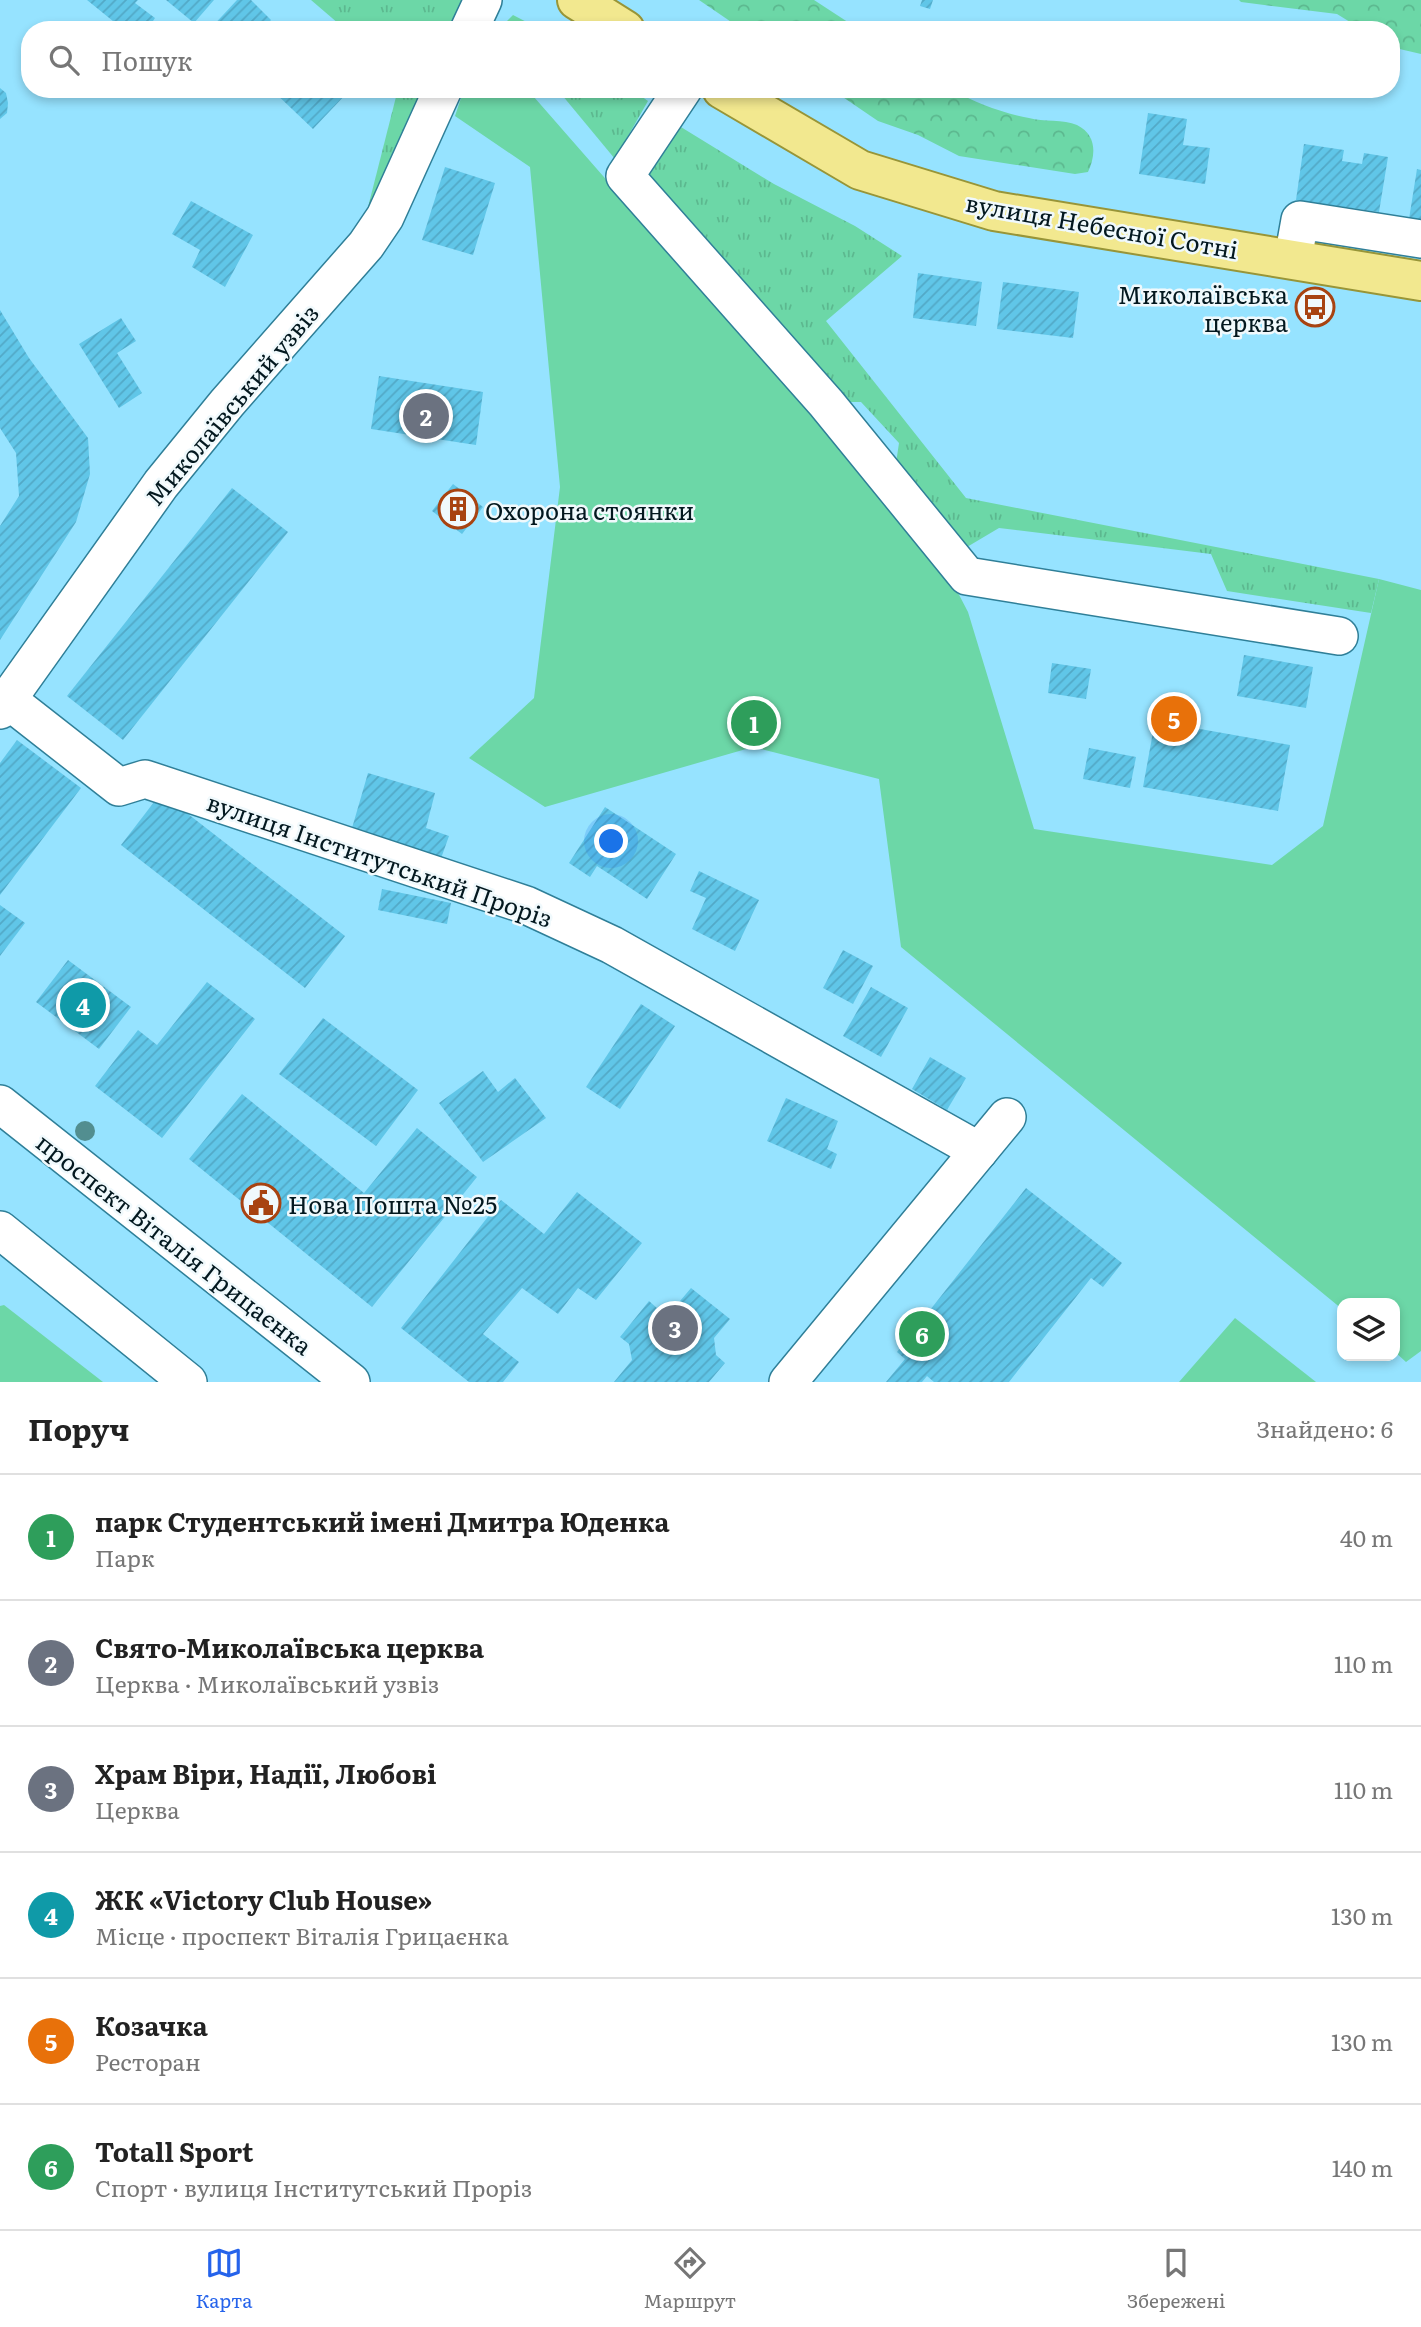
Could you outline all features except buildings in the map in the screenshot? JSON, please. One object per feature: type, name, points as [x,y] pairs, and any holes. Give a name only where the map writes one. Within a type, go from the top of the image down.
[{"type":"main road","points":[[577,0],[611,21]]},
{"type":"main road","name":"вулиця Небесної Сотні","points":[[737,98],[860,170],[994,211],[1421,281]]},
{"type":"street","points":[[473,21],[483,0]]},
{"type":"street","name":"Миколаївський узвіз","points":[[4,705],[161,484],[227,403],[366,245],[385,217],[439,98]]},
{"type":"street","points":[[678,98],[625,176],[826,403],[967,576],[1339,636]]},
{"type":"street","points":[[1293,259],[1300,220],[1421,239]]},
{"type":"street","name":"вулиця Інститутський Проріз","points":[[4,705],[119,787],[145,779],[526,905],[612,945],[979,1151]]},
{"type":"street","name":"проспект Віталія Грицаєнка","points":[[0,1104],[351,1382]]},
{"type":"street","points":[[788,1382],[1007,1117]]},
{"type":"street","points":[[0,1230],[188,1382]]},
{"type":"green space","points":[[311,0],[465,0],[459,21],[336,21]]},
{"type":"green space","points":[[699,0],[814,0],[846,21],[730,21]]},
{"type":"green space","points":[[1239,0],[1421,0],[1421,54],[1400,49],[1400,21],[1348,21],[1337,14]]},
{"type":"green space","points":[[513,15],[525,21],[507,21]]},
{"type":"green space","points":[[396,98],[424,98],[366,215]]},
{"type":"green space","points":[[461,98],[535,98],[944,566],[968,612],[1034,829],[1272,865],[1323,826],[1379,579],[1421,590],[1421,1351],[1406,1362],[1400,1357],[1400,1298],[1337,1298],[1337,1305],[901,947],[879,779],[753,747],[545,807],[469,758],[534,698],[560,487],[530,167],[455,116]]},
{"type":"green space","points":[[564,98],[644,98],[648,101],[615,159]]},
{"type":"green space","points":[[844,98],[969,98],[1009,113],[1077,125],[1084,129],[1091,140],[1091,166],[1088,172],[1075,174],[959,156],[918,135],[878,121]]},
{"type":"green space","points":[[676,124],[774,184],[855,226],[902,256],[826,321],[966,498],[1379,579],[1371,613],[1227,591],[1211,554],[999,528],[967,547],[895,470],[899,443],[861,402],[838,402],[639,176]]},
{"type":"green space","points":[[4,1305],[103,1382],[0,1382],[0,1306]]},
{"type":"green space","points":[[1235,1318],[1316,1382],[1179,1382]]},
{"type":"place","name":"Миколаївська церква","points":[[1315,307]]},
{"type":"place","name":"Свято-Миколаївська церква","points":[[426,416]]},
{"type":"place","name":"Охорона стоянки","points":[[458,509]]},
{"type":"place","name":"Козачка","points":[[1174,719]]},
{"type":"place","name":"парк Студентський імені Дмитра Юденка","points":[[754,723]]},
{"type":"place","name":"ЖК «Victory Club House»","points":[[83,1005]]},
{"type":"place","name":"Нова Пошта №25","points":[[261,1203]]},
{"type":"place","name":"Храм Віри, Надії, Любові","points":[[675,1328]]},
{"type":"place","name":"Totall Sport","points":[[922,1334]]}]
